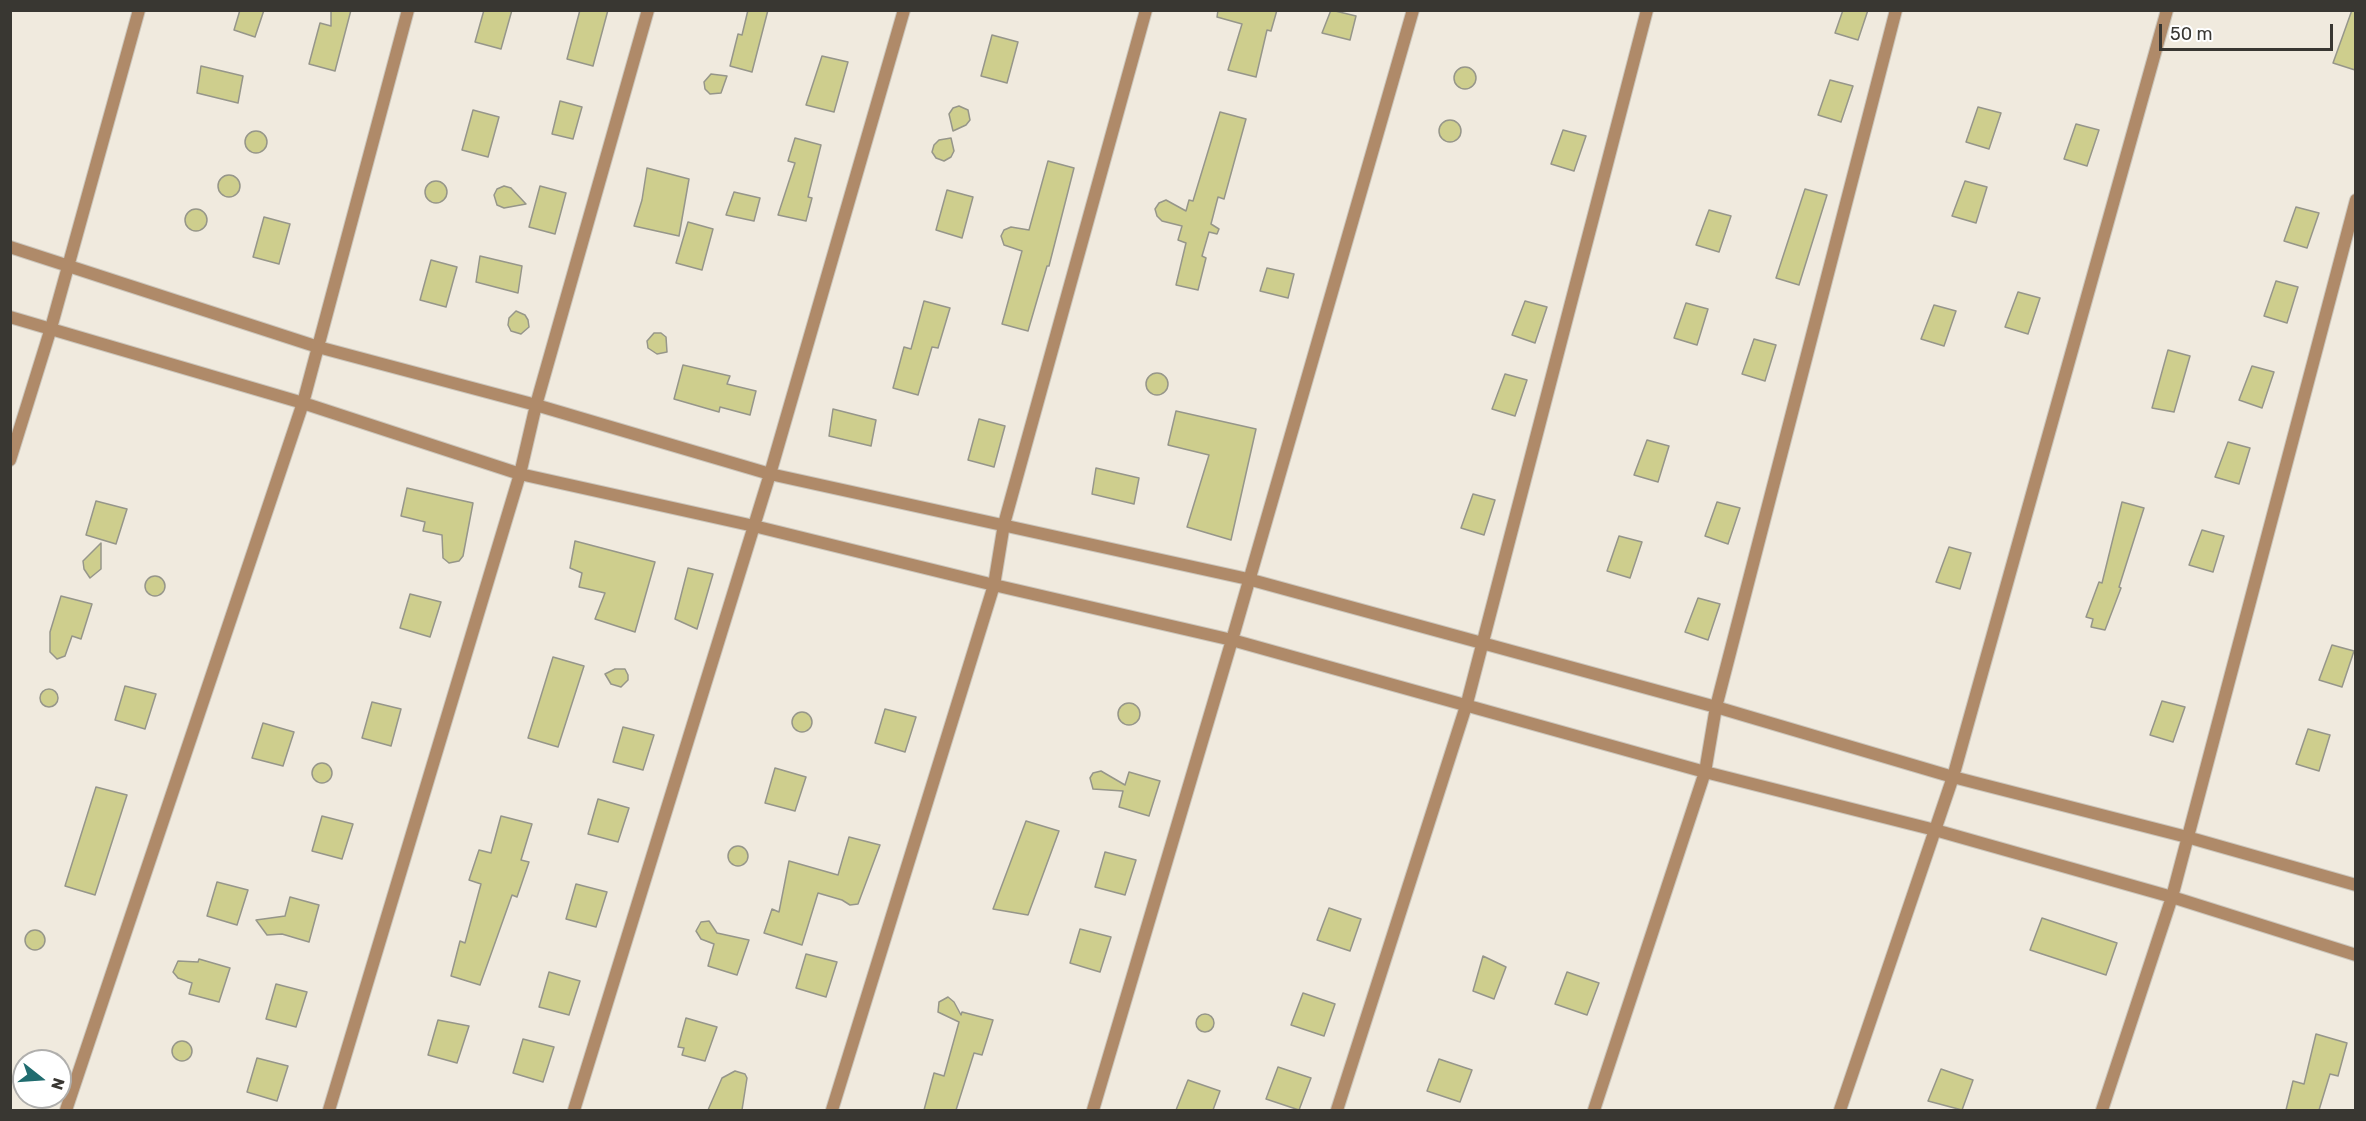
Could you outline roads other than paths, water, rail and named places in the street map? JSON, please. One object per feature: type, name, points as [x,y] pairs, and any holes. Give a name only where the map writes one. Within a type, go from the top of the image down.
[{"type":"street","points":[[10,460],[51,328],[139,10]]},
{"type":"street","points":[[66,1110],[303,403],[408,10]]},
{"type":"street","points":[[329,1110],[520,474],[536,405],[648,10]]},
{"type":"street","points":[[574,1110],[770,474],[904,10]]},
{"type":"street","points":[[832,1110],[994,585],[1004,524],[1146,10]]},
{"type":"street","points":[[1093,1110],[1232,640],[1413,10]]},
{"type":"street","points":[[1337,1110],[1467,703],[1647,10]]},
{"type":"street","points":[[1594,1110],[1705,772],[1716,707],[1896,10]]},
{"type":"street","points":[[1840,1110],[1953,777],[2167,10]]},
{"type":"street","points":[[2102,1110],[2172,897],[2355,200]]},
{"type":"street","points":[[10,247],[69,264],[318,347],[536,405],[770,474],[1248,579],[1716,707],[1953,777],[2187,837],[2355,885]]},
{"type":"street","points":[[10,317],[303,403],[520,474],[754,526],[1232,640],[1467,703],[1705,772],[1935,830],[2172,897],[2355,955]]}]
